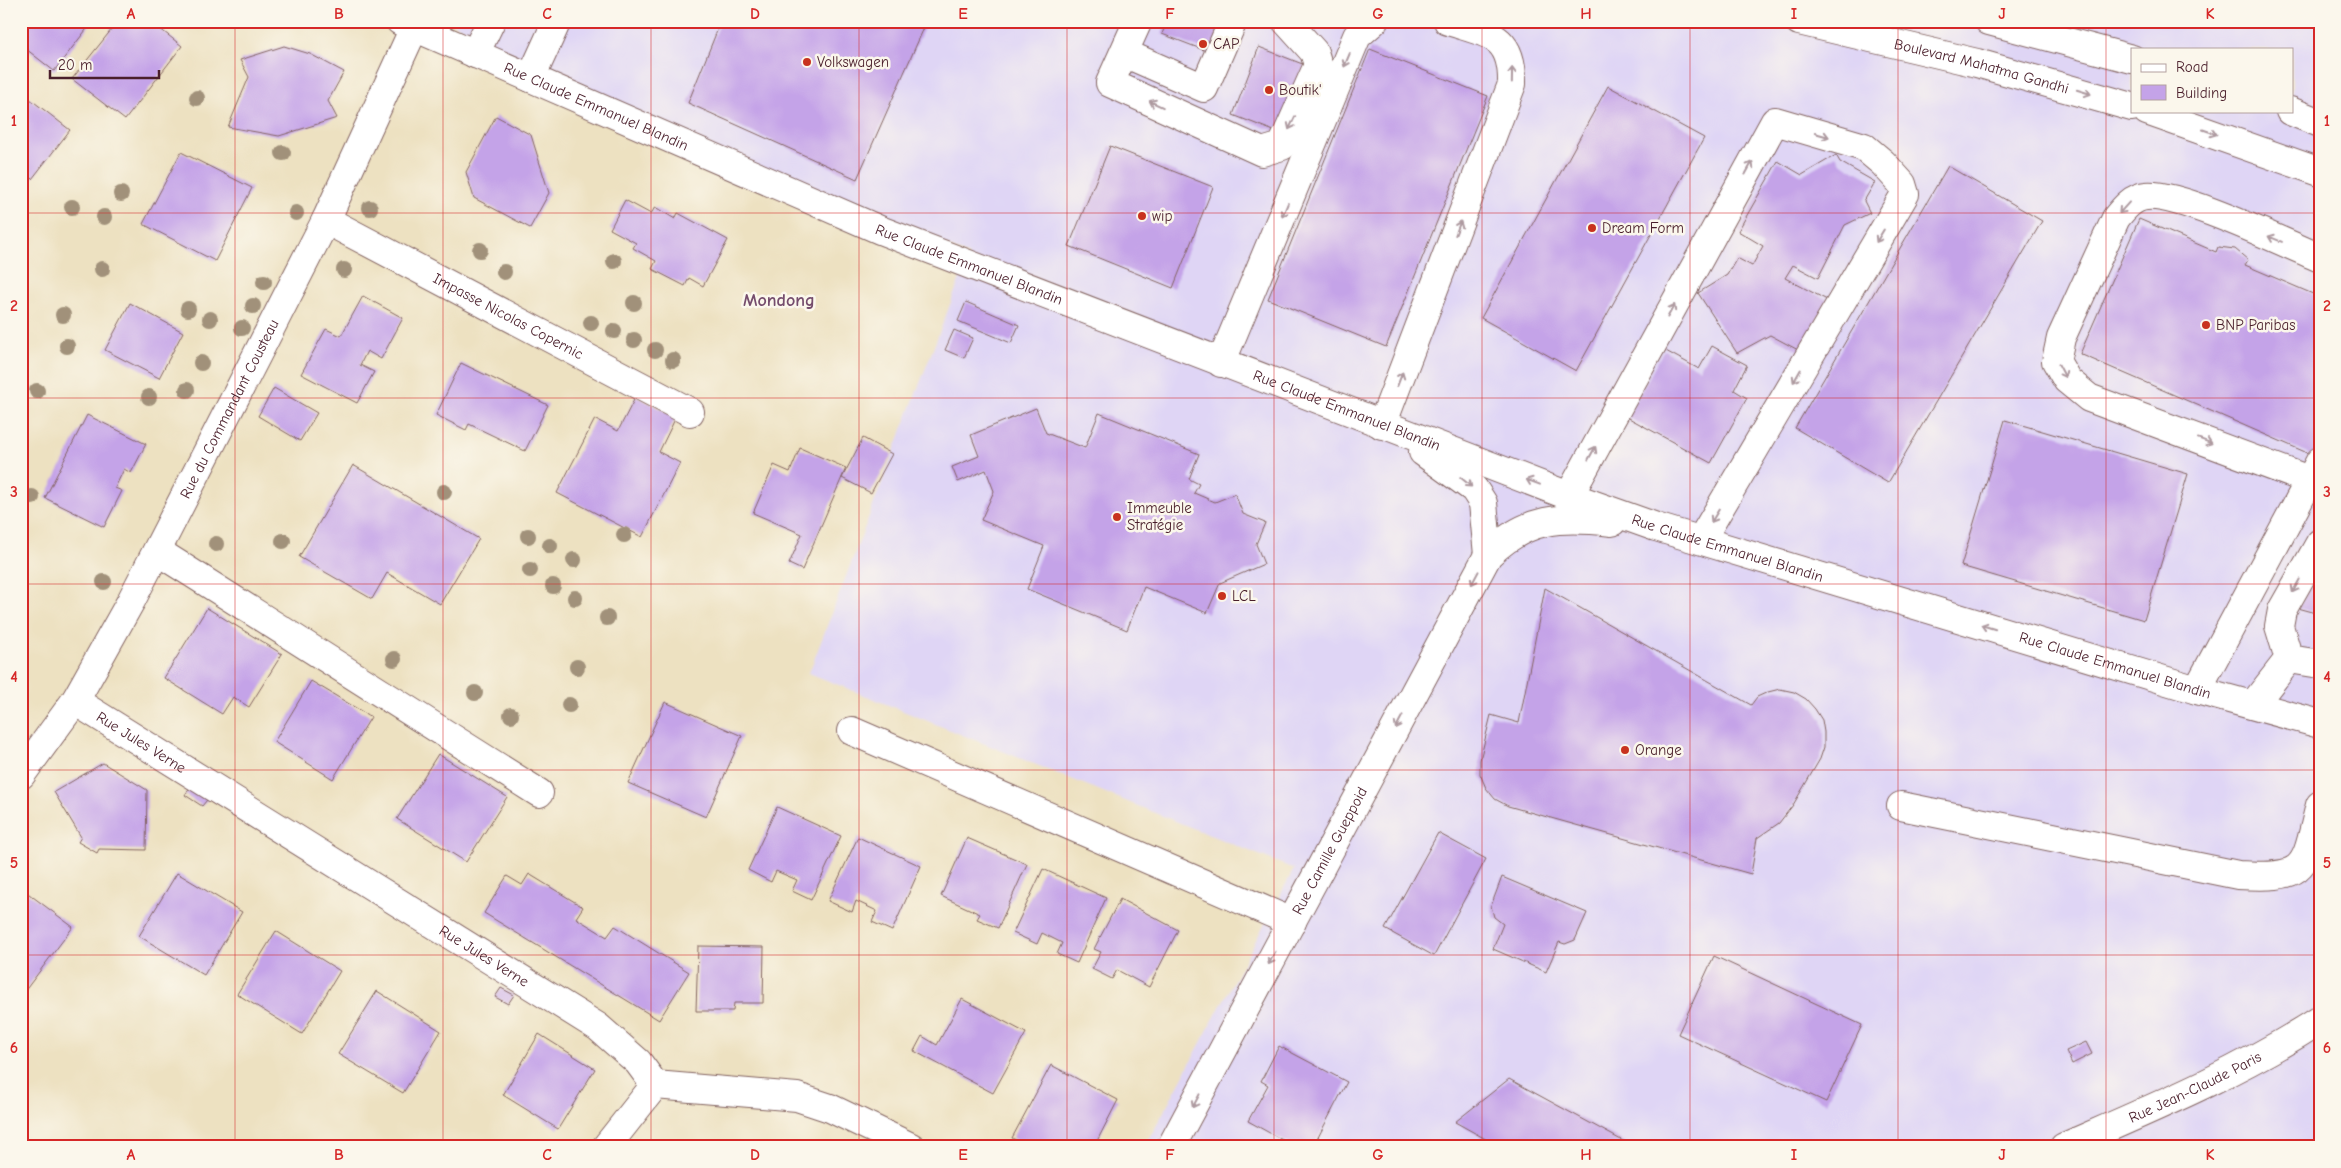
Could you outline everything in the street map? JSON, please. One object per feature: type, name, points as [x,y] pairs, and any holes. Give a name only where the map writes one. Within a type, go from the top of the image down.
[{"type":"street","points":[[475,54],[492,21]]},
{"type":"street","points":[[531,78],[557,21]]},
{"type":"street","points":[[1138,21],[1110,83],[1262,152],[1282,146],[1318,65],[1314,52],[1286,21]]},
{"type":"street","points":[[1190,120],[1233,21]]},
{"type":"street","points":[[1221,363],[1357,36],[1374,21]]},
{"type":"street","points":[[1448,21],[1488,33],[1505,47],[1512,64],[1512,84],[1382,425],[1459,476],[1474,489],[1483,503],[1488,555]]},
{"type":"street","name":"Boulevard Mahatma Gandhi","points":[[1799,21],[1977,62],[2131,107]]},
{"type":"street","points":[[2000,23],[2131,59]]},
{"type":"street","name":"Rue Claude Emmanuel Blandin","points":[[407,25],[880,230],[1569,496],[1656,527],[2197,690],[2320,724]]},
{"type":"street","name":"Rue du Commandant Cousteau","points":[[21,775],[75,701],[157,551],[326,220],[407,25]]},
{"type":"street","points":[[1124,53],[1204,88]]},
{"type":"street","points":[[2150,112],[2320,172]]},
{"type":"street","points":[[2292,112],[2320,124]]},
{"type":"street","points":[[1569,496],[1775,121],[1864,147],[1883,163],[1902,184],[1905,194],[1701,540]]},
{"type":"street","points":[[2197,690],[2315,470],[2089,398],[2067,380],[2056,360],[2062,338],[2116,218],[2128,203],[2146,196],[2183,201],[2320,258]]},
{"type":"street","name":"Impasse Nicolas Copernic","points":[[326,220],[690,412]]},
{"type":"street","name":"Rue Camille Gueppoid","points":[[1171,1147],[1488,555],[1502,540],[1528,526],[1546,520],[1578,518],[1656,527]]},
{"type":"street","points":[[2289,659],[2279,626],[2282,610],[2320,543]]},
{"type":"street","points":[[157,551],[539,793]]},
{"type":"street","points":[[2289,659],[2320,664]]},
{"type":"street","points":[[2253,705],[2289,659]]},
{"type":"street","name":"Rue Jules Verne","points":[[75,701],[598,1027],[638,1062],[655,1084]]},
{"type":"street","points":[[852,731],[1292,922]]},
{"type":"street","points":[[1901,806],[2238,875],[2269,877],[2293,872],[2306,860],[2320,805]]},
{"type":"street","name":"Rue Jean-Claude Paris","points":[[2064,1147],[2163,1104],[2288,1041],[2320,1020]]},
{"type":"street","points":[[606,1147],[655,1084],[797,1097],[830,1108],[911,1147]]},
{"type":"shaded area","points":[[448,21],[2320,21],[2320,1147],[1145,1147],[1294,869],[809,673],[969,255],[662,129]]},
{"type":"building","points":[[27,21],[93,21],[54,71],[21,45],[21,29]]},
{"type":"building","points":[[102,21],[150,21],[182,46],[125,120],[72,79],[112,29]]},
{"type":"building","name":"Volkswagen","points":[[721,21],[927,21],[857,179],[688,103]]},
{"type":"building","name":"CAP","points":[[1167,21],[1227,21],[1214,54],[1162,34]]},
{"type":"building","points":[[284,46],[310,54],[344,72],[328,101],[337,118],[279,136],[228,127],[249,77],[240,60]]},
{"type":"building","name":"Boutik'","points":[[1259,47],[1305,65],[1279,133],[1233,115]]},
{"type":"building","points":[[1370,49],[1488,96],[1386,347],[1268,299]]},
{"type":"building","name":"Dream Form","points":[[1608,86],[1704,138],[1576,371],[1481,318]]},
{"type":"building","points":[[21,92],[70,130],[32,179],[21,171]]},
{"type":"building","points":[[496,116],[531,135],[549,193],[530,228],[474,198],[466,172]]},
{"type":"building","name":"wip","points":[[1110,146],[1213,187],[1173,288],[1069,246]]},
{"type":"building","points":[[181,152],[252,188],[215,261],[143,224]]},
{"type":"building","points":[[1836,155],[1840,162],[1875,182],[1864,201],[1870,213],[1845,225],[1818,278],[1793,265],[1785,278],[1827,300],[1800,351],[1770,335],[1737,353],[1698,293],[1727,275],[1737,258],[1752,266],[1763,246],[1738,231],[1778,161],[1802,175]]},
{"type":"building","points":[[1948,166],[2042,221],[1888,483],[1795,428]]},
{"type":"building","points":[[625,200],[651,214],[655,207],[675,219],[678,213],[728,240],[703,286],[689,278],[685,286],[652,269],[656,261],[633,248],[636,243],[610,229]]},
{"type":"building","name":"BNP Paribas","points":[[2139,219],[2216,252],[2218,247],[2235,249],[2248,260],[2245,265],[2320,297],[2319,458],[2080,354]]},
{"type":"building","points":[[363,296],[403,318],[381,359],[367,351],[360,365],[374,372],[357,403],[301,374],[326,329],[341,336]]},
{"type":"building","points":[[966,302],[1019,325],[1011,343],[958,321]]},
{"type":"building","points":[[130,303],[183,332],[159,378],[105,350]]},
{"type":"building","points":[[954,330],[973,338],[964,358],[945,350]]},
{"type":"building","points":[[1712,346],[1747,365],[1734,390],[1747,398],[1711,463],[1627,417],[1664,350],[1699,369]]},
{"type":"building","points":[[461,363],[548,405],[525,451],[469,424],[466,430],[436,415]]},
{"type":"building","points":[[274,388],[317,413],[300,441],[258,416]]},
{"type":"building","points":[[636,396],[676,417],[659,452],[680,463],[642,537],[557,493],[595,419],[618,431]]},
{"type":"building","name":"Immeuble Stratégie","points":[[1036,408],[1046,433],[1085,448],[1099,413],[1199,454],[1189,479],[1199,484],[1194,493],[1215,502],[1235,494],[1243,514],[1265,523],[1256,544],[1264,564],[1220,583],[1207,613],[1144,587],[1127,630],[1027,589],[1044,546],[981,520],[994,491],[986,470],[958,482],[952,467],[979,456],[971,435]]},
{"type":"building","points":[[87,415],[146,444],[131,473],[124,469],[115,488],[122,491],[104,527],[45,498]]},
{"type":"building","points":[[2005,420],[2188,474],[2144,620],[1961,566]]},
{"type":"building","points":[[863,438],[892,454],[871,493],[842,478]]},
{"type":"building","points":[[800,448],[846,468],[802,570],[789,564],[802,534],[753,513],[774,465],[790,472]]},
{"type":"building","points":[[353,465],[479,539],[440,604],[387,573],[372,599],[299,557]]},
{"type":"building","points":[[2320,571],[2320,614],[2298,608]]},
{"type":"building","name":"Orange","points":[[1545,588],[1751,705],[1757,697],[1780,689],[1794,692],[1806,699],[1815,709],[1822,720],[1824,732],[1824,747],[1820,759],[1793,805],[1779,823],[1757,838],[1751,874],[1508,806],[1495,799],[1486,788],[1480,774],[1480,760],[1491,715],[1519,723]]},
{"type":"building","points":[[207,608],[282,654],[249,707],[233,697],[222,714],[164,678]]},
{"type":"building","points":[[311,681],[371,717],[333,779],[274,742]]},
{"type":"building","points":[[665,702],[742,736],[706,817],[628,783]]},
{"type":"building","points":[[438,754],[507,797],[466,862],[397,819]]},
{"type":"building","points":[[103,763],[147,790],[146,850],[99,849],[97,853],[78,842],[81,837],[54,792]]},
{"type":"building","points":[[193,783],[211,795],[202,806],[185,795]]},
{"type":"building","points":[[777,807],[841,836],[811,900],[792,891],[797,880],[776,871],[771,882],[748,870]]},
{"type":"building","points":[[1438,833],[1486,859],[1434,956],[1385,929]]},
{"type":"building","points":[[858,837],[921,866],[892,931],[872,922],[877,911],[856,901],[852,912],[828,901]]},
{"type":"building","points":[[967,838],[1027,864],[998,928],[977,919],[980,914],[941,896]]},
{"type":"building","points":[[1043,869],[1106,898],[1077,963],[1057,954],[1062,943],[1042,933],[1037,944],[1013,933]]},
{"type":"building","points":[[177,873],[242,912],[204,975],[139,936]]},
{"type":"building","points":[[529,874],[583,907],[576,918],[607,937],[615,926],[689,972],[659,1020],[484,913],[507,876],[522,885]]},
{"type":"building","points":[[1502,877],[1587,913],[1575,940],[1565,944],[1559,942],[1546,972],[1493,949],[1503,924],[1494,917],[1491,906]]},
{"type":"building","points":[[21,888],[73,927],[21,996]]},
{"type":"building","points":[[1120,899],[1178,930],[1149,987],[1117,970],[1112,979],[1092,969],[1101,952],[1094,949]]},
{"type":"building","points":[[276,931],[340,971],[302,1034],[237,994]]},
{"type":"building","points":[[698,946],[764,947],[763,1003],[734,1003],[733,1011],[696,1011]]},
{"type":"building","points":[[1714,956],[1862,1025],[1826,1102],[1678,1034]]},
{"type":"building","points":[[501,988],[514,995],[508,1004],[495,997]]},
{"type":"building","points":[[377,991],[441,1031],[403,1093],[338,1054]]},
{"type":"building","points":[[962,999],[1026,1033],[993,1093],[914,1051],[922,1036],[937,1045]]},
{"type":"building","points":[[539,1034],[595,1069],[558,1129],[503,1095]]},
{"type":"building","points":[[2086,1042],[2092,1054],[2072,1064],[2066,1051]]},
{"type":"building","points":[[1279,1046],[1347,1082],[1313,1147],[1295,1147],[1248,1121],[1268,1085],[1261,1081]]},
{"type":"building","points":[[1051,1065],[1118,1100],[1094,1147],[1029,1147],[1012,1138]]},
{"type":"building","points":[[1509,1079],[1634,1147],[1500,1147],[1455,1122]]},
{"type":"place","name":"CAP","points":[[1203,44]]},
{"type":"place","name":"Volkswagen","points":[[807,62]]},
{"type":"place","name":"Boutik'","points":[[1269,90]]},
{"type":"place","name":"wip","points":[[1142,216]]},
{"type":"place","name":"Dream Form","points":[[1592,228]]},
{"type":"place","name":"BNP Paribas","points":[[2206,325]]},
{"type":"place","name":"Immeuble Stratégie","points":[[1117,517]]},
{"type":"place","name":"LCL","points":[[1222,596]]},
{"type":"place","name":"Orange","points":[[1625,750]]},
{"type":"district","name":"Mondong","points":[[779,300]]}]
